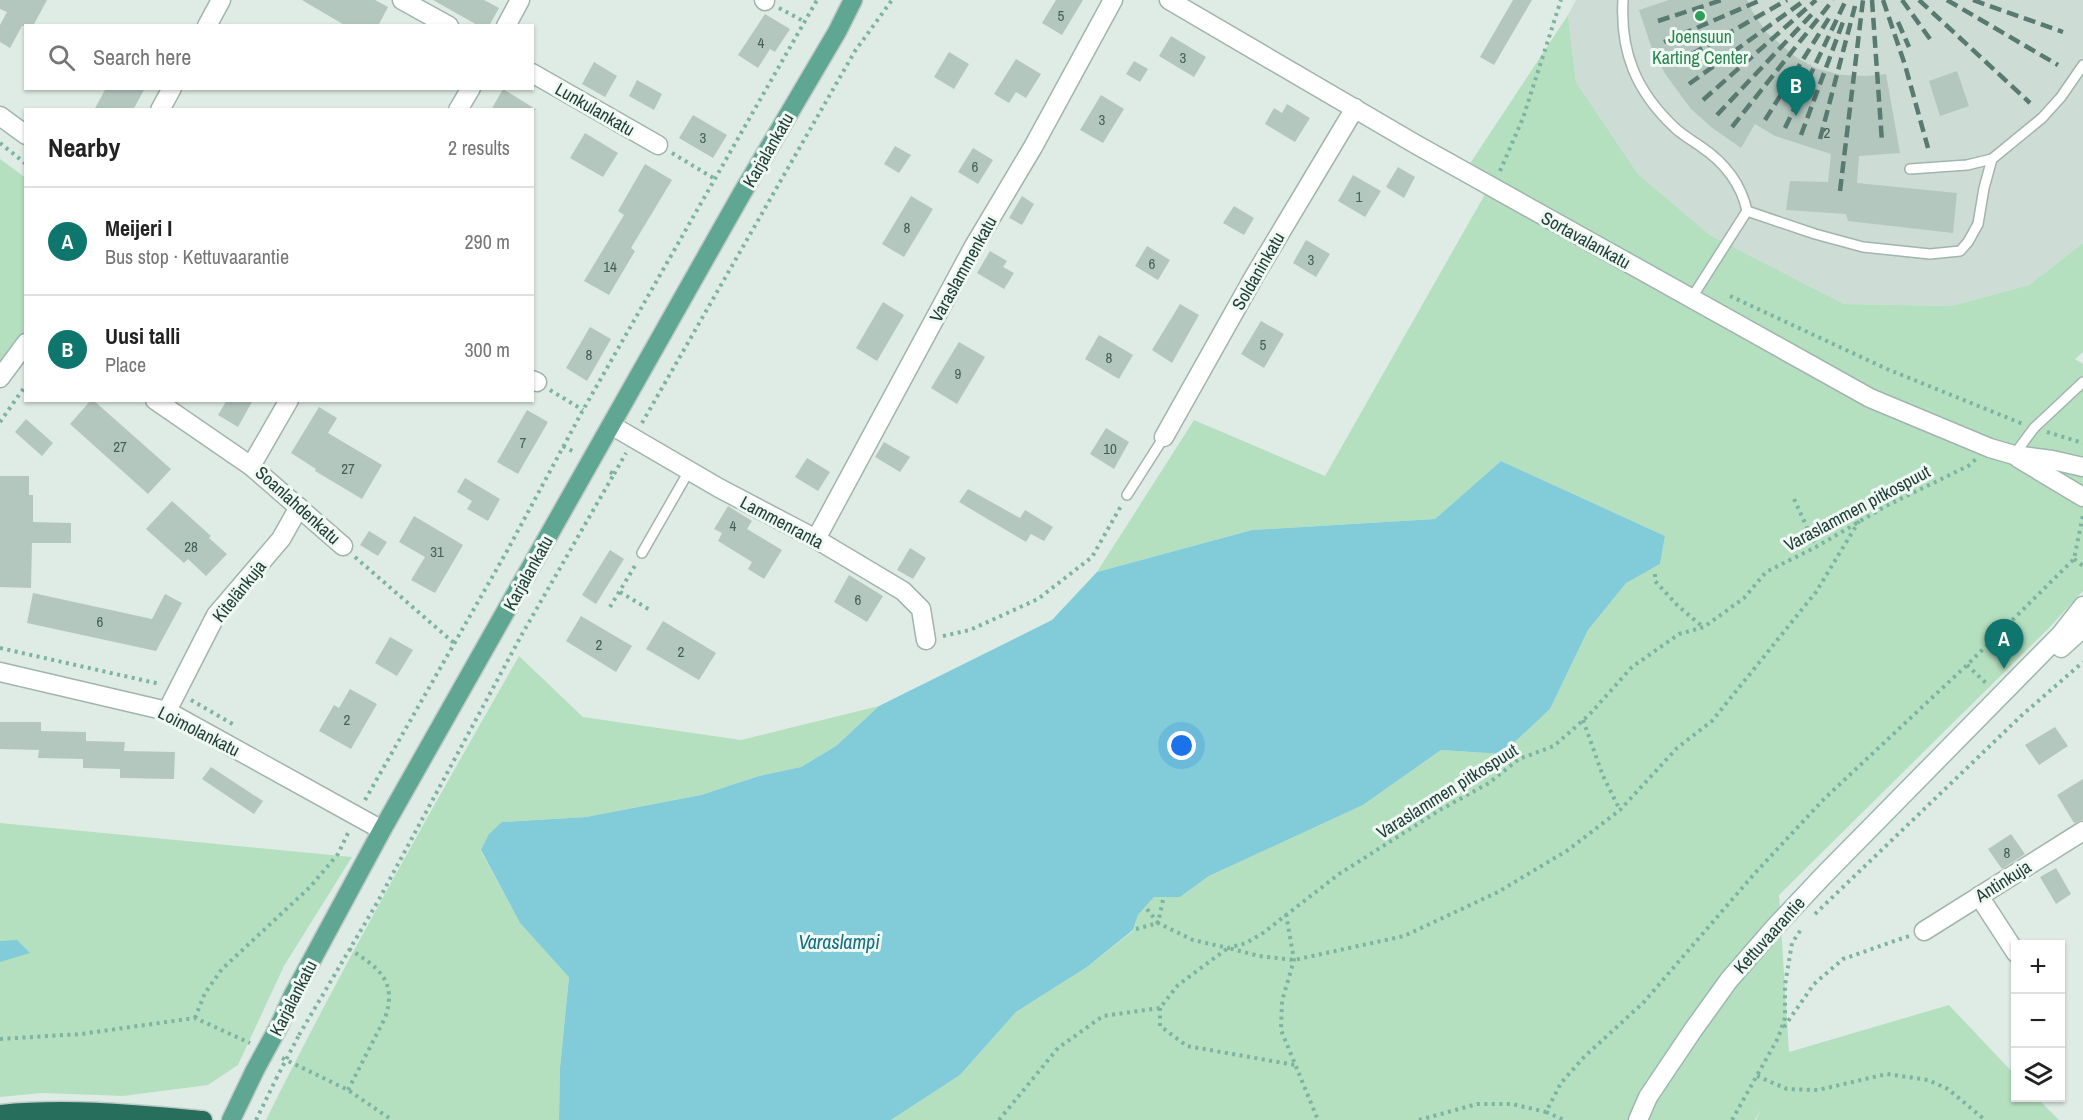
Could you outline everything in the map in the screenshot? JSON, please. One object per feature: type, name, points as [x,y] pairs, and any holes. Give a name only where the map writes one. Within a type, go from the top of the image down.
[{"type":"highway","points":[[0,1114],[23,1111],[92,1111],[203,1120]]},
{"type":"main road","name":"Karjalankatu","points":[[231,1120],[293,995],[382,831],[741,195],[837,32],[853,0]]},
{"type":"main road","name":"Karjalankatu","points":[[837,32],[861,0]]},
{"type":"street","points":[[208,24],[221,0]]},
{"type":"street","points":[[402,0],[444,24]]},
{"type":"street","points":[[507,24],[520,0]]},
{"type":"street","name":"Varaslammenkatu","points":[[816,539],[974,246],[1039,137],[1113,0]]},
{"type":"street","name":"Sortavalankatu","points":[[1169,0],[1417,145],[1870,398],[1990,448],[2014,455],[2052,459],[2083,467]]},
{"type":"street","name":"Lunkulankatu","points":[[534,74],[658,145]]},
{"type":"street","points":[[161,108],[171,90]]},
{"type":"street","points":[[459,108],[470,90]]},
{"type":"street","name":"Soldaninkatu","points":[[1164,437],[1255,275],[1355,108]]},
{"type":"street","points":[[0,116],[24,134]]},
{"type":"street","points":[[0,378],[24,346]]},
{"type":"street","points":[[158,402],[251,466]]},
{"type":"street","name":"Soanlahdenkatu","points":[[288,402],[251,466],[343,546]]},
{"type":"street","name":"Lammenranta","points":[[611,425],[633,440],[816,539],[914,600],[921,609],[926,640]]},
{"type":"street","name":"Sortavalankatu","points":[[2014,455],[2083,498]]},
{"type":"street","name":"Kitelänkuja","points":[[167,711],[216,615],[281,539],[299,507]]},
{"type":"street","name":"Kettuvaarantie","points":[[1638,1120],[1648,1097],[1729,980],[1823,876],[2061,634],[2083,606]]},
{"type":"street","name":"Kettuvaarantie","points":[[1927,772],[2083,628]]},
{"type":"street","name":"Loimolankatu","points":[[0,672],[167,711],[382,831]]},
{"type":"street","name":"Antinkuja","points":[[1924,931],[2083,831]]},
{"type":"street","points":[[1979,896],[2011,945]]},
{"type":"lane","points":[[1623,0],[1622,24],[1629,58],[1640,88],[1675,128],[1729,171],[1744,196],[1747,211],[1691,299]]},
{"type":"lane","points":[[1910,169],[1967,165],[1992,159],[2042,118],[2061,97],[2083,65]]},
{"type":"lane","points":[[1747,211],[1815,234],[1863,247],[1930,254],[1960,251],[1978,224],[1992,159]]},
{"type":"lane","points":[[2014,455],[2034,428],[2083,382]]},
{"type":"lane","points":[[1127,495],[1164,437]]},
{"type":"lane","points":[[642,553],[689,471]]},
{"type":"path","points":[[765,0],[805,22]]},
{"type":"path","points":[[195,1018],[205,993],[222,969],[309,887],[338,854],[583,410],[817,0]]},
{"type":"path","points":[[614,474],[855,51],[892,0]]},
{"type":"path","points":[[1510,176],[1500,171],[1523,118],[1562,0]]},
{"type":"path","points":[[0,144],[24,162]]},
{"type":"path","points":[[658,145],[716,179]]},
{"type":"path","points":[[1701,283],[1887,369],[2034,428],[2083,443]]},
{"type":"path","points":[[535,381],[583,410]]},
{"type":"path","points":[[0,422],[24,388]]},
{"type":"path","name":"Varaslammen pitkospuut","points":[[1160,1008],[1178,985],[1228,948],[1246,943],[1263,933],[1339,874],[1440,810],[1489,783],[1519,759],[1554,746],[1583,720],[1632,667],[1679,634],[1704,627],[1744,598],[1766,572],[1816,547],[1859,521],[1968,466]]},
{"type":"path","points":[[926,640],[970,630],[1038,599],[1092,557],[1127,495]]},
{"type":"path","points":[[1794,499],[1816,547]]},
{"type":"path","points":[[1546,1112],[1562,1083],[1584,1057],[1643,1003],[1755,873],[1824,799],[1967,665],[2074,559],[2083,515]]},
{"type":"path","points":[[1147,909],[1158,923],[1193,940],[1259,956],[1294,960],[1404,936],[1498,892],[1568,850],[1620,810],[1677,748],[1712,721],[1816,592],[1859,521]]},
{"type":"path","points":[[256,1120],[299,1035],[377,903],[521,636],[586,524]]},
{"type":"path","points":[[343,546],[454,643]]},
{"type":"path","points":[[610,608],[642,553]]},
{"type":"path","points":[[2074,559],[2083,566]]},
{"type":"path","points":[[1655,574],[1655,581],[1678,606],[1704,627]]},
{"type":"path","points":[[620,592],[650,610]]},
{"type":"path","points":[[1811,918],[2021,716],[2083,662]]},
{"type":"path","points":[[1967,665],[1988,685],[1996,677]]},
{"type":"path","points":[[1583,720],[1603,776],[1620,810]]},
{"type":"path","points":[[1158,923],[1163,900]]},
{"type":"path","points":[[1286,914],[1294,960],[1282,1001],[1281,1030],[1318,1120]]},
{"type":"path","points":[[1136,929],[1158,923]]},
{"type":"path","points":[[1778,1038],[1785,1018],[1785,985],[1792,943],[1803,926]]},
{"type":"path","points":[[1732,1120],[1787,1022],[1814,984],[1843,958],[1924,931]]},
{"type":"path","points":[[348,1090],[390,1005],[390,994],[384,976],[367,960],[349,949]]},
{"type":"path","points":[[999,1120],[1058,1048],[1103,1016],[1160,1008],[1160,1026],[1187,1046],[1296,1065]]},
{"type":"path","points":[[0,1039],[81,1034],[195,1018],[257,1046]]},
{"type":"path","points":[[276,1055],[348,1090],[392,1120]]},
{"type":"path","points":[[1756,1076],[1787,1089],[1818,1090],[1887,1074],[1928,1080],[1948,1089],[1984,1120]]},
{"type":"path","points":[[1419,1120],[1477,1104],[1512,1104],[1546,1112],[1564,1120]]},
{"type":"shaded area","points":[[1576,0],[2083,0],[2083,243],[2029,285],[1951,306],[1844,304],[1710,235],[1638,174],[1576,82],[1568,15]]},
{"type":"green space","points":[[1568,15],[1576,82],[1638,174],[1710,235],[1844,304],[1951,306],[2029,285],[2083,243],[2083,352],[2075,359],[2083,364],[2083,591],[2048,629],[1779,895],[1789,1052],[1949,1005],[2011,1071],[2011,1102],[2041,1102],[2059,1120],[1756,1120],[1761,1109],[1755,1120],[891,1120],[960,1075],[1016,1012],[1087,967],[1133,931],[1138,915],[1154,897],[1180,897],[1209,876],[1363,805],[1441,750],[1502,754],[1550,709],[1588,630],[1626,582],[1660,564],[1665,536],[1501,461],[1435,519],[1252,530],[1097,572],[1194,420],[1325,476],[1484,196],[1469,165]]},
{"type":"green space","points":[[0,159],[24,177],[24,339],[0,372]]},
{"type":"green space","points":[[519,656],[583,717],[741,740],[879,706],[836,746],[801,767],[759,776],[701,795],[586,817],[503,822],[481,851],[520,923],[569,976],[560,1068],[559,1120],[266,1120],[357,944]]},
{"type":"green space","points":[[0,823],[352,857],[284,966],[238,1065],[208,1085],[123,1096],[42,1093],[0,1097]]},
{"type":"water","name":"Varaslampi","points":[[1501,461],[1665,536],[1660,564],[1626,583],[1588,630],[1550,709],[1502,754],[1441,750],[1363,805],[1209,876],[1180,897],[1154,897],[1138,915],[1133,930],[1087,967],[1016,1012],[960,1075],[891,1120],[559,1120],[560,1068],[569,977],[520,923],[481,850],[489,834],[502,822],[586,817],[701,795],[759,776],[801,767],[836,746],[879,706],[1052,620],[1097,572],[1252,530],[1435,519]]},
{"type":"water","points":[[17,940],[30,953],[0,962],[0,941]]},
{"type":"building","points":[[0,0],[47,0],[34,24],[24,24],[10,48],[0,42],[0,25],[7,12],[0,9]]},
{"type":"building","points":[[302,0],[375,0],[388,7],[379,24],[343,24]]},
{"type":"building","points":[[433,0],[484,0],[499,8],[490,24],[475,24]]},
{"type":"building","points":[[1056,0],[1083,0],[1062,35],[1042,23]]},
{"type":"building","points":[[1513,0],[1532,0],[1494,65],[1480,57]]},
{"type":"building","points":[[1669,0],[1747,0],[1767,33],[1797,58],[1818,69],[1842,75],[1886,74],[1900,153],[1859,156],[1857,183],[1957,193],[1953,233],[1848,221],[1846,214],[1786,210],[1790,181],[1828,182],[1831,154],[1775,136],[1755,124],[1741,148],[1711,127],[1691,109],[1666,75],[1653,52],[1639,10]]},
{"type":"building","points":[[765,14],[790,29],[775,52],[770,49],[758,68],[738,55]]},
{"type":"building","points":[[1171,36],[1206,57],[1194,77],[1159,56]]},
{"type":"building","points":[[949,52],[969,64],[954,89],[934,77]]},
{"type":"building","points":[[1016,59],[1041,74],[1026,98],[1016,92],[1009,103],[994,94]]},
{"type":"building","points":[[1134,61],[1148,69],[1140,82],[1126,74]]},
{"type":"building","points":[[594,62],[617,76],[605,97],[582,84]]},
{"type":"building","points":[[1957,71],[1969,106],[1940,116],[1929,81]]},
{"type":"building","points":[[637,80],[662,94],[654,110],[629,96]]},
{"type":"building","points":[[105,90],[144,90],[134,108],[95,108]]},
{"type":"building","points":[[502,90],[505,90],[534,108],[492,108]]},
{"type":"building","points":[[1101,95],[1124,109],[1103,143],[1080,130]]},
{"type":"building","points":[[1287,104],[1310,118],[1295,142],[1265,124],[1274,108],[1282,113]]},
{"type":"building","points":[[693,115],[727,135],[713,158],[679,138]]},
{"type":"building","points":[[585,133],[618,153],[603,177],[570,158]]},
{"type":"building","points":[[895,146],[911,155],[899,173],[884,164]]},
{"type":"building","points":[[973,148],[993,160],[978,184],[958,172]]},
{"type":"building","points":[[645,164],[672,180],[631,248],[635,251],[609,295],[584,281],[624,215],[618,211]]},
{"type":"building","points":[[1398,167],[1415,177],[1404,198],[1386,187]]},
{"type":"building","points":[[1353,175],[1381,191],[1365,217],[1338,201]]},
{"type":"building","points":[[911,196],[933,209],[904,257],[882,244]]},
{"type":"building","points":[[1022,196],[1034,204],[1022,225],[1009,218]]},
{"type":"building","points":[[1234,206],[1254,218],[1244,235],[1223,223]]},
{"type":"building","points":[[1306,240],[1330,254],[1316,277],[1293,263]]},
{"type":"building","points":[[1147,246],[1170,260],[1158,280],[1135,266]]},
{"type":"building","points":[[990,251],[1007,261],[1003,267],[1014,273],[1004,289],[977,273]]},
{"type":"building","points":[[883,302],[904,315],[877,361],[856,348]]},
{"type":"building","points":[[1180,304],[1199,315],[1172,363],[1152,350]]},
{"type":"building","points":[[1261,321],[1284,334],[1264,368],[1241,354]]},
{"type":"building","points":[[590,327],[611,339],[587,381],[566,368]]},
{"type":"building","points":[[1099,335],[1133,355],[1119,379],[1085,359]]},
{"type":"building","points":[[959,342],[985,357],[957,404],[931,388]]},
{"type":"building","points":[[89,402],[95,402],[171,469],[148,494],[70,424]]},
{"type":"building","points":[[226,402],[252,402],[238,427],[218,415]]},
{"type":"building","points":[[319,407],[337,418],[328,433],[382,465],[362,499],[315,471],[316,469],[291,453]]},
{"type":"building","points":[[527,410],[548,422],[518,474],[497,462]]},
{"type":"building","points":[[26,419],[53,443],[42,456],[15,432]]},
{"type":"building","points":[[1106,428],[1129,442],[1114,469],[1090,454]]},
{"type":"building","points":[[884,442],[910,457],[900,472],[875,457]]},
{"type":"building","points":[[807,458],[830,472],[818,491],[795,477]]},
{"type":"building","points":[[0,476],[29,476],[29,495],[33,495],[33,522],[71,523],[71,543],[32,543],[31,588],[0,587]]},
{"type":"building","points":[[465,478],[500,499],[488,521],[467,509],[472,501],[457,492]]},
{"type":"building","points":[[968,489],[1020,518],[1025,510],[1053,527],[1044,541],[1031,534],[1026,542],[959,502]]},
{"type":"building","points":[[172,501],[211,536],[209,538],[227,554],[206,576],[188,559],[184,563],[146,529]]},
{"type":"building","points":[[728,506],[752,521],[747,529],[782,550],[764,579],[748,569],[752,562],[718,541],[722,533],[714,529]]},
{"type":"building","points":[[414,516],[463,545],[435,593],[411,580],[425,557],[399,542]]},
{"type":"building","points":[[369,531],[387,542],[378,556],[360,545]]},
{"type":"building","points":[[910,548],[926,558],[913,579],[897,570]]},
{"type":"building","points":[[610,550],[624,559],[596,604],[582,595]]},
{"type":"building","points":[[849,575],[883,596],[867,622],[834,602]]},
{"type":"building","points":[[33,593],[152,619],[165,594],[182,603],[156,651],[27,623]]},
{"type":"building","points":[[581,616],[632,646],[616,672],[566,641]]},
{"type":"building","points":[[663,621],[716,653],[699,680],[646,649]]},
{"type":"building","points":[[390,637],[413,650],[397,676],[375,663]]},
{"type":"building","points":[[350,689],[377,704],[351,749],[319,731],[334,705],[339,708]]},
{"type":"building","points":[[0,722],[41,722],[41,731],[86,732],[86,741],[125,742],[124,751],[175,752],[174,779],[120,778],[120,769],[83,768],[83,759],[38,758],[39,750],[0,749]]},
{"type":"building","points":[[2055,727],[2068,746],[2039,765],[2025,745]]},
{"type":"building","points":[[211,767],[263,801],[254,814],[202,779]]},
{"type":"building","points":[[2083,779],[2083,820],[2074,823],[2057,795]]},
{"type":"building","points":[[2011,834],[2025,854],[2002,869],[1988,849]]},
{"type":"building","points":[[2056,868],[2071,894],[2056,904],[2040,877]]},
{"type":"railway","points":[[1658,21],[1722,0]]},
{"type":"railway","points":[[1664,42],[1761,0]]},
{"type":"railway","points":[[1676,63],[1787,0]]},
{"type":"railway","points":[[1689,84],[1805,0]]},
{"type":"railway","points":[[1703,100],[1816,0]]},
{"type":"railway","points":[[1732,127],[1833,0]]},
{"type":"railway","points":[[1785,128],[1846,0]]},
{"type":"railway","points":[[1840,191],[1863,0]]},
{"type":"railway","points":[[1872,0],[1882,142]]},
{"type":"railway","points":[[1883,0],[1905,65],[1928,148]]},
{"type":"railway","points":[[1902,0],[1930,39]]},
{"type":"railway","points":[[1919,0],[2030,103]]},
{"type":"railway","points":[[1947,0],[2058,65]]},
{"type":"railway","points":[[1973,0],[2063,32]]},
{"type":"railway","points":[[1820,139],[1855,6]]},
{"type":"railway","points":[[1717,115],[1815,11]]},
{"type":"railway","points":[[1765,120],[1829,18]]},
{"type":"railway","points":[[1801,135],[1843,22]]},
{"type":"railway","points":[[1898,22],[1909,47]]},
{"type":"place","name":"Joensuun Karting Center","points":[[1700,16]]},
{"type":"place","name":"Uusi talli","points":[[1796,116]]},
{"type":"place","name":"Meijeri I","points":[[2004,669]]}]
